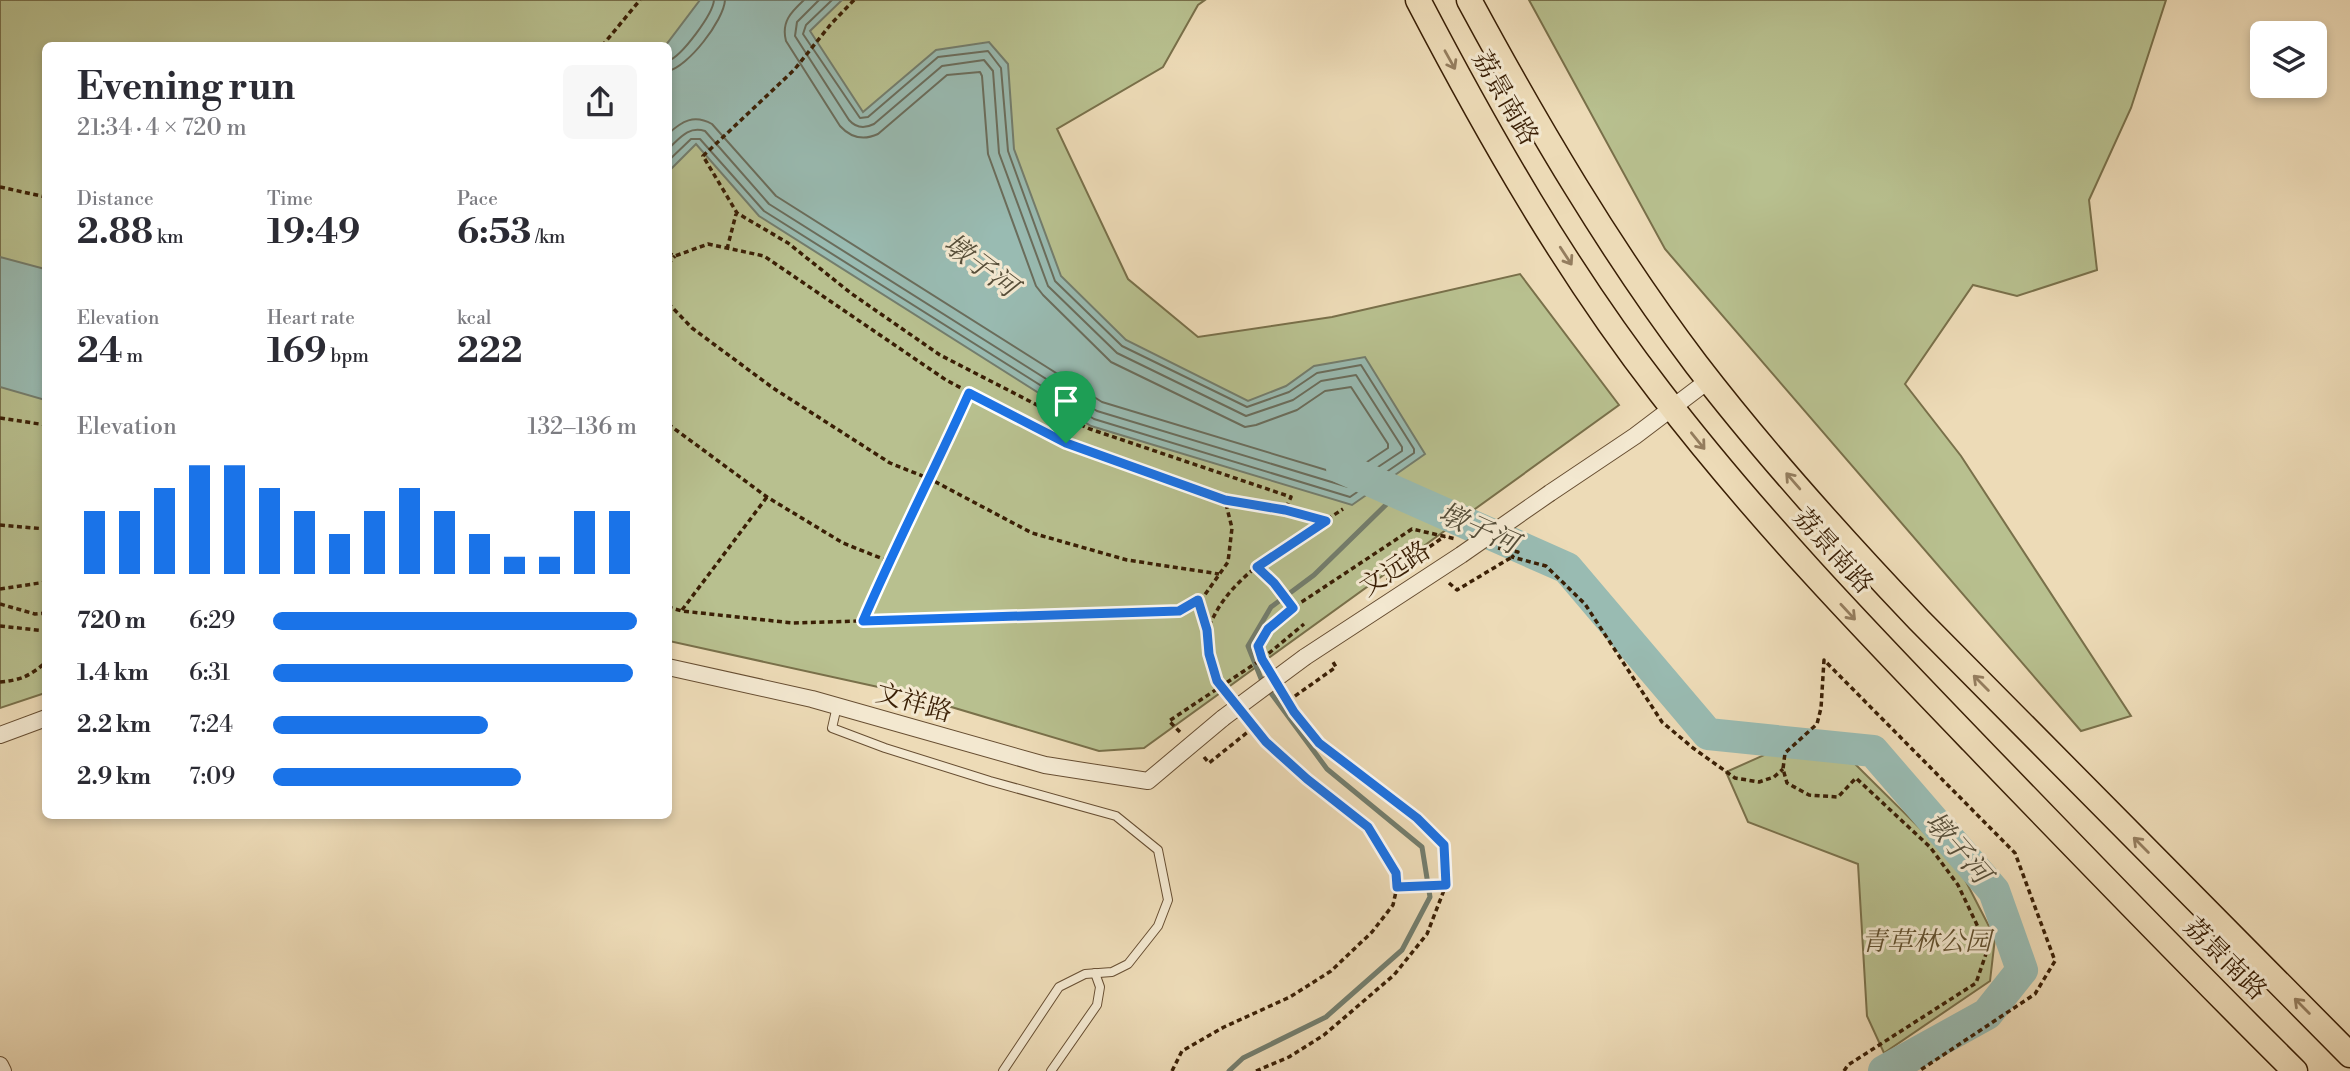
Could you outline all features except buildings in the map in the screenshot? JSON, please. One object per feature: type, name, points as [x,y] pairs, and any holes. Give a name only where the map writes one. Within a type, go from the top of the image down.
[{"type":"main road","name":"荔景南路","points":[[1418,0],[1503,156],[1606,318],[1718,465],[1826,589],[2175,952],[2295,1071]]},
{"type":"main road","name":"荔景南路","points":[[1469,0],[1549,143],[1644,293],[1709,380],[1808,499],[1919,620],[2350,1055]]},
{"type":"street","name":"文远路","points":[[1148,781],[1223,718],[1305,657],[1459,547],[1550,493],[1673,409],[1709,380]]},
{"type":"street","name":"文祥路","points":[[672,668],[837,706],[1045,765],[1148,781]]},
{"type":"street","points":[[0,735],[42,719]]},
{"type":"street","points":[[0,1065],[2,1071]]},
{"type":"lane","points":[[837,706],[832,728],[977,777],[1116,816],[1158,850],[1168,900],[1158,926],[1128,964],[1112,972],[1084,974],[1059,987],[1003,1071]]},
{"type":"lane","points":[[1051,1071],[1097,1005],[1100,987],[1095,973]]},
{"type":"path","points":[[605,42],[640,0]]},
{"type":"path","points":[[854,0],[794,70],[703,156],[737,213],[788,243],[852,294],[940,355],[1038,406],[1090,429],[1291,497],[1285,510]]},
{"type":"path","points":[[0,187],[42,196]]},
{"type":"path","points":[[727,249],[737,213]]},
{"type":"path","points":[[672,259],[708,244],[764,256],[946,380],[1066,443],[1225,500],[1285,510],[1326,521]]},
{"type":"path","points":[[672,307],[692,328],[773,388],[890,463],[930,480],[1032,533],[1127,560],[1220,574]]},
{"type":"path","points":[[863,621],[888,561],[930,480],[969,393]]},
{"type":"path","points":[[0,418],[42,424]]},
{"type":"path","points":[[672,427],[767,497],[843,543],[888,561]]},
{"type":"path","points":[[682,611],[767,497]]},
{"type":"path","points":[[672,608],[793,623],[1179,611],[1204,596],[1228,562],[1232,528],[1225,500]]},
{"type":"path","points":[[1207,630],[1236,583],[1343,509]]},
{"type":"path","points":[[0,525],[42,530]]},
{"type":"path","points":[[1269,669],[1258,646],[1268,629],[1293,608],[1412,529],[1445,536],[1459,547]]},
{"type":"path","points":[[1391,582],[1386,577],[1445,536]]},
{"type":"path","points":[[1448,582],[1457,590],[1517,552],[1493,547]]},
{"type":"path","points":[[1512,557],[1546,566],[1585,604],[1662,722],[1693,748],[1735,778],[1759,782],[1774,777],[1783,769]]},
{"type":"path","points":[[1257,567],[1274,583],[1293,608]]},
{"type":"path","points":[[0,589],[42,583]]},
{"type":"path","points":[[1198,600],[1217,681],[1229,696]]},
{"type":"path","points":[[0,604],[35,614],[42,613]]},
{"type":"path","points":[[1180,732],[1169,721],[1262,659],[1304,624]]},
{"type":"path","points":[[0,626],[42,631]]},
{"type":"path","points":[[1844,1071],[1848,1065],[1976,983],[1988,947],[1958,885],[1930,847],[1856,778],[1838,797],[1809,795],[1787,783],[1783,769],[1785,753],[1817,724],[1821,708],[1824,660],[2015,853],[2055,961],[2035,994],[1919,1071]]},
{"type":"path","points":[[1288,701],[1336,667],[1333,662]]},
{"type":"path","points":[[0,681],[19,681],[42,666]]},
{"type":"path","points":[[1256,1071],[1289,1057],[1324,1035],[1394,975],[1427,934],[1446,885],[1444,845],[1417,818],[1319,743],[1282,690]]},
{"type":"path","points":[[1172,1071],[1182,1051],[1224,1027],[1290,997],[1331,971],[1372,932],[1393,905],[1397,887],[1396,873],[1368,827],[1307,779],[1266,742],[1245,717]]},
{"type":"path","points":[[1204,757],[1209,763],[1254,727]]},
{"type":"path","points":[[1397,887],[1446,885]]},
{"type":"green space","points":[[0,0],[1205,0],[1198,5],[1163,67],[1057,129],[1128,279],[1198,337],[1332,317],[1520,274],[1619,405],[1144,748],[1099,751],[901,692],[672,642],[672,42],[42,42],[42,694],[0,708]]},
{"type":"green space","points":[[1529,0],[2166,0],[2131,108],[2089,200],[2097,270],[2017,296],[1973,285],[1905,384],[1961,456],[2131,716],[2081,731],[1665,249]]},
{"type":"green space","name":"青草林公园","points":[[1780,748],[1850,759],[1958,866],[1995,938],[1990,981],[1884,1053],[1867,1016],[1858,864],[1748,822],[1726,772]]},
{"type":"water","points":[[700,0],[842,0],[810,31],[863,112],[936,50],[989,42],[1008,64],[1014,149],[1061,276],[1126,340],[1248,401],[1286,386],[1314,366],[1365,357],[1425,454],[1352,505],[1091,426],[759,216],[696,144],[672,168],[672,42],[668,42]]},
{"type":"water","points":[[0,257],[42,268],[42,399],[0,387]]},
{"type":"waterway","name":"墩子河","points":[[1342,468],[1567,568],[1708,734],[1873,751],[1994,891],[2022,970],[1987,1014],[1884,1071]]},
{"type":"waterway","points":[[1229,1071],[1243,1058],[1326,1017],[1402,950],[1430,897],[1422,847],[1327,769],[1262,681],[1248,646],[1271,607],[1314,575],[1398,493]]},
{"type":"route","points":[[969,393],[1066,443],[1225,500],[1285,510],[1326,521],[1257,567],[1274,583],[1293,608],[1279,617],[1268,629],[1258,646],[1262,659],[1294,712],[1319,743],[1417,818],[1444,845],[1446,885],[1397,887],[1396,873],[1368,827],[1307,779],[1266,742],[1217,681],[1198,600],[1179,611],[863,621],[888,561],[930,480],[969,393]]}]
